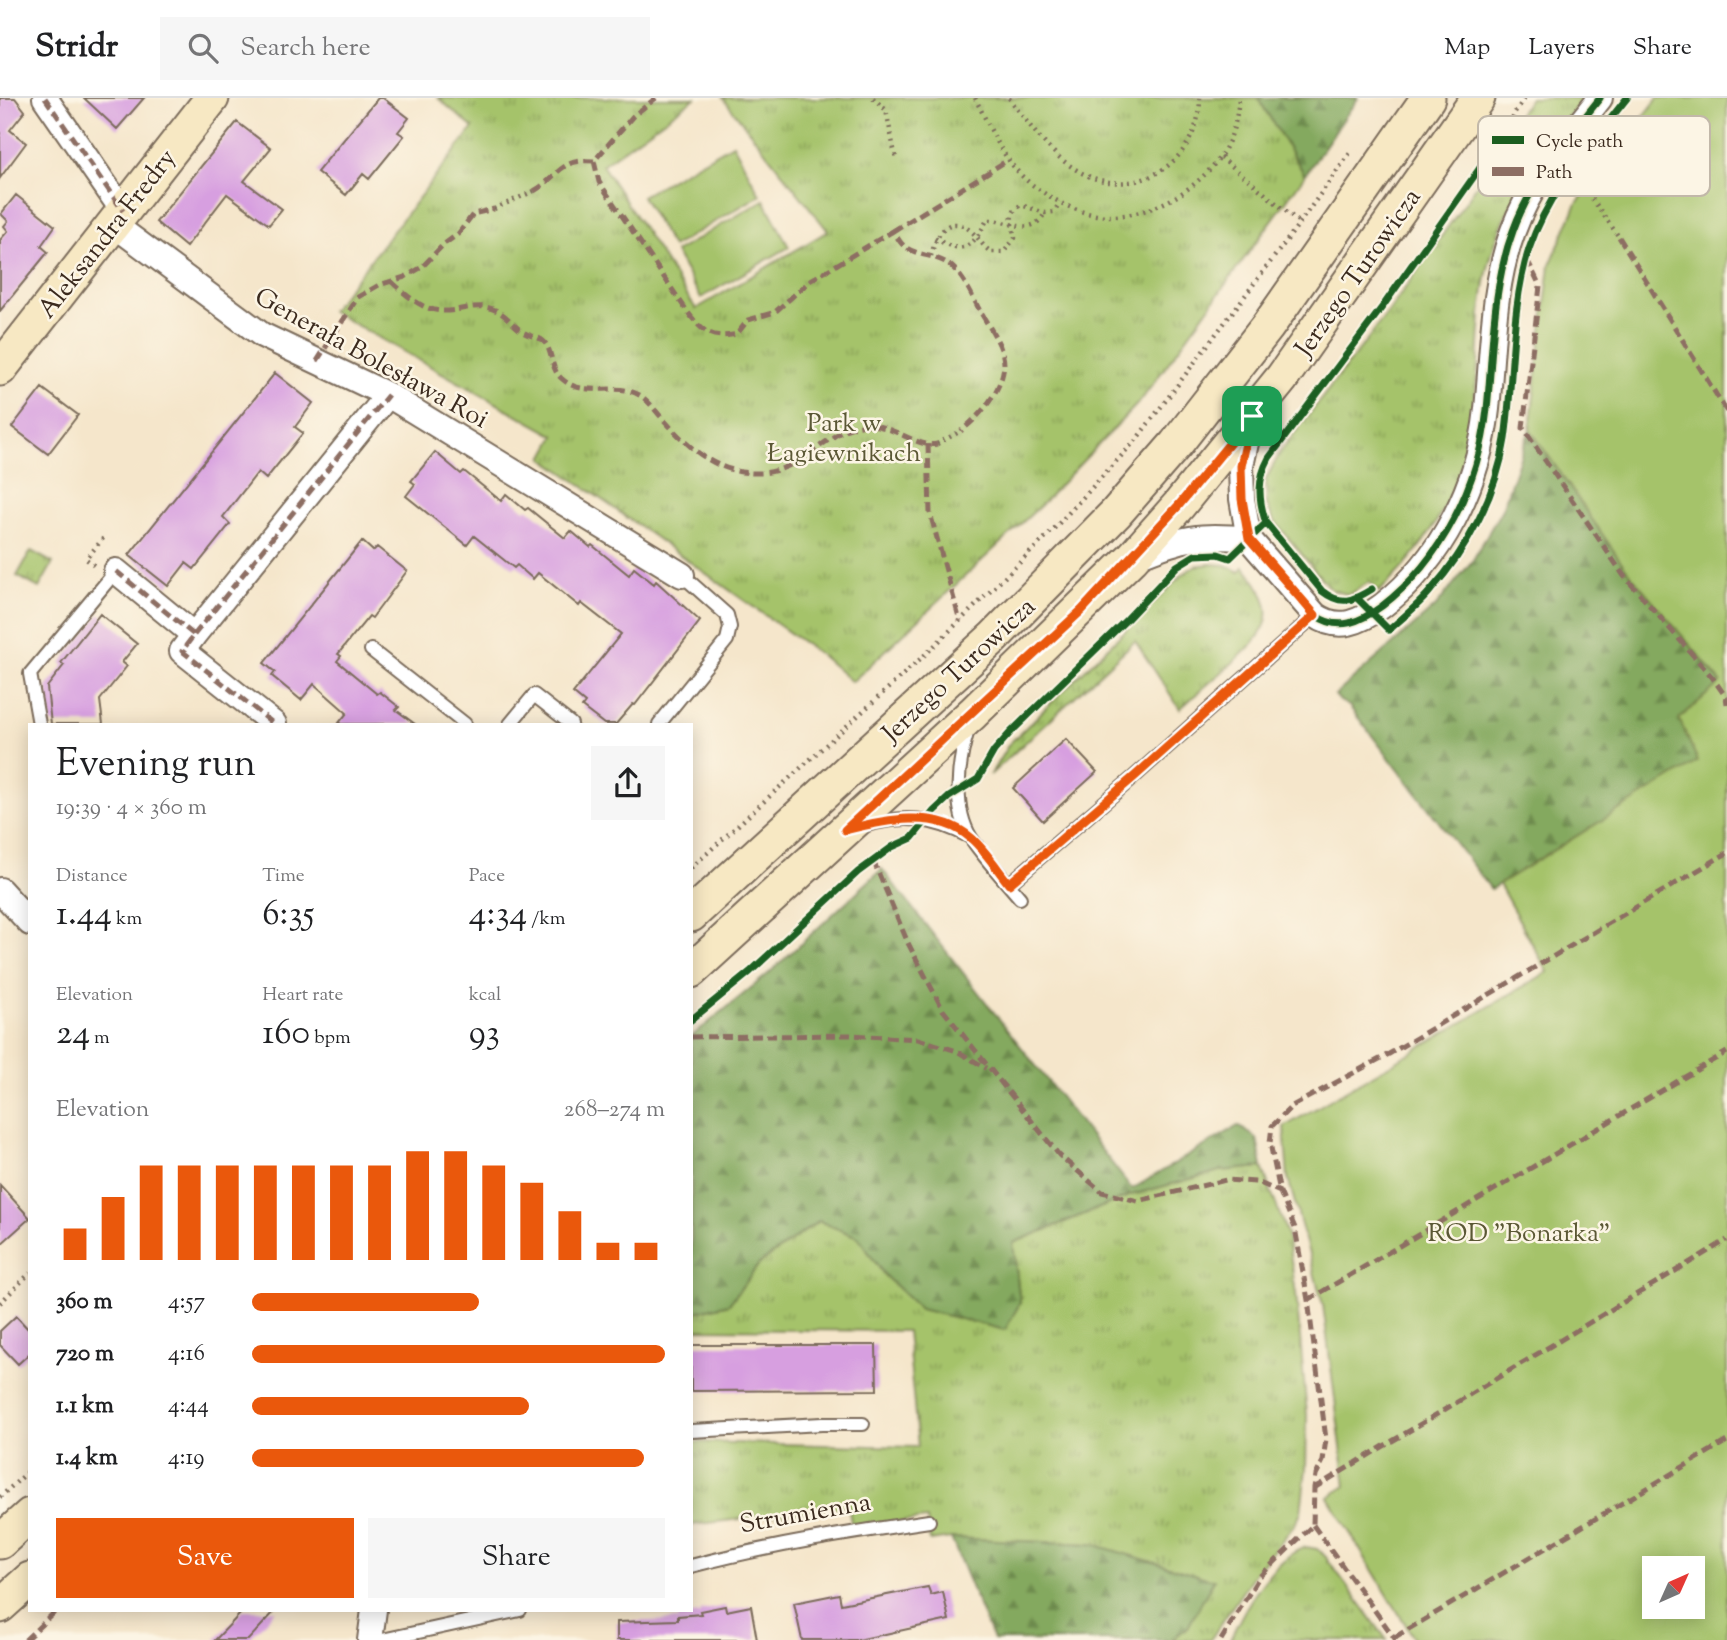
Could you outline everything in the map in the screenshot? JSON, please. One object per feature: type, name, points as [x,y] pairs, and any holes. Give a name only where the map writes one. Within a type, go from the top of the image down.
[{"type":"main road","name":"Aleksandra Fredry","points":[[0,369],[212,98]]},
{"type":"main road","name":"Jerzego Turowicza","points":[[693,913],[983,647],[1116,513],[1176,444],[1268,326],[1429,98]]},
{"type":"main road","name":"Jerzego Turowicza","points":[[693,969],[973,713],[1082,610],[1132,558],[1252,416],[1344,291],[1478,98]]},
{"type":"main road","points":[[0,1542],[28,1517]]},
{"type":"main road","points":[[0,1606],[28,1581]]},
{"type":"street","name":"Generała Bolesława Roi","points":[[45,98],[118,217],[262,335],[388,395],[682,575]]},
{"type":"street","points":[[1586,116],[1600,98]]},
{"type":"street","points":[[1252,416],[1241,466],[1242,499],[1249,539],[1315,615],[1332,624],[1351,624],[1364,619],[1408,582],[1425,562],[1455,516],[1469,486],[1483,435],[1498,296],[1512,233],[1530,196]]},
{"type":"street","points":[[273,723],[182,651],[388,395]]},
{"type":"street","points":[[1132,558],[1176,540],[1201,536],[1249,539]]},
{"type":"street","points":[[116,572],[194,635]]},
{"type":"street","points":[[0,890],[28,921]]},
{"type":"street","points":[[370,1640],[374,1612]]},
{"type":"lane","points":[[39,723],[30,674],[116,572]]},
{"type":"lane","points":[[660,723],[727,640],[730,627],[727,615],[682,575]]},
{"type":"lane","points":[[1009,884],[1315,615]]},
{"type":"lane","points":[[371,650],[464,723]]},
{"type":"lane","points":[[511,723],[534,695],[570,723]]},
{"type":"lane","points":[[973,713],[959,766],[962,814],[970,837],[1020,898]]},
{"type":"lane","points":[[845,830],[903,818],[928,819],[950,826],[970,837]]},
{"type":"lane","points":[[693,1431],[863,1424]]},
{"type":"lane","name":"Strumienna","points":[[693,1565],[734,1554],[929,1521]]},
{"type":"lane","points":[[382,1640],[511,1612]]},
{"type":"path","points":[[873,98],[886,110],[896,159]]},
{"type":"path","points":[[975,98],[1009,160],[1028,181],[1060,202],[1089,214],[1123,216],[1184,192],[1202,178],[1221,157],[1237,121],[1239,98]]},
{"type":"path","points":[[1009,98],[1060,159],[1085,175],[1111,183],[1137,181],[1159,173],[1179,157],[1190,142],[1200,113],[1200,98]]},
{"type":"path","points":[[1513,116],[1525,98]]},
{"type":"path","points":[[693,865],[929,651],[1049,534],[1136,440],[1357,143]]},
{"type":"path","points":[[1221,157],[1300,223]]},
{"type":"path","points":[[494,209],[534,191]]},
{"type":"path","points":[[1591,196],[1619,237]]},
{"type":"path","points":[[931,256],[935,238],[941,230],[951,225],[961,225],[970,230],[985,248],[993,252],[1004,252],[1015,238],[1011,216],[1014,209],[1021,205],[1045,213],[1054,212],[1060,202]]},
{"type":"path","points":[[935,238],[956,248],[966,247],[978,238],[987,220],[1030,228],[1042,219],[1045,213]]},
{"type":"path","points":[[937,444],[961,431]]},
{"type":"path","points":[[86,559],[105,536]]},
{"type":"path","points":[[0,1304],[28,1275]]},
{"type":"path","points":[[0,1497],[28,1472]]},
{"type":"green space","name":"Park w Łagiewnikach","points":[[438,98],[695,98],[602,165],[696,309],[828,231],[723,98],[1258,98],[1305,175],[1142,399],[1040,506],[852,682],[821,655],[543,458],[555,436],[331,311],[473,128]]},
{"type":"green space","points":[[1258,98],[1358,98],[1305,175]]},
{"type":"green space","points":[[1530,98],[1583,98],[1570,116],[1518,115]]},
{"type":"green space","name":"ROD \"Bonarka\"","points":[[1658,98],[1727,98],[1727,1640],[1415,1640],[1328,1497],[1346,1486],[1323,1305],[1288,1178],[1284,1127],[1548,972],[1499,884],[1698,761],[1679,719],[1721,682],[1627,570],[1530,429],[1550,265],[1577,203],[1582,196],[1710,196],[1710,116],[1644,116]]},
{"type":"green space","points":[[733,144],[760,195],[672,247],[642,196]]},
{"type":"green space","points":[[1478,184],[1478,196],[1516,196],[1500,230],[1488,266],[1469,431],[1453,488],[1424,541],[1379,592],[1369,582],[1346,594],[1332,590],[1326,584],[1273,519],[1267,505],[1266,479],[1281,451],[1389,311]]},
{"type":"green space","points":[[764,200],[789,247],[701,298],[675,252]]},
{"type":"green space","points":[[1530,429],[1627,570],[1721,682],[1698,762],[1491,889],[1349,706],[1335,695],[1436,606],[1473,560],[1502,509]]},
{"type":"green space","points":[[31,551],[53,563],[39,588],[17,576]]},
{"type":"green space","points":[[1226,565],[1239,572],[1244,567],[1264,597],[1267,609],[1262,631],[1243,653],[1180,709],[1135,641],[990,775],[1009,744],[1182,575],[1195,566]]},
{"type":"green space","points":[[882,869],[1132,1189],[1238,1126],[1257,1138],[1262,1167],[1220,1171],[1131,1195],[1013,1243],[1020,1303],[1005,1330],[920,1309],[885,1276],[858,1237],[819,1221],[759,1264],[729,1304],[693,1313],[693,1035],[768,974]]},
{"type":"green space","points":[[1262,1167],[1287,1234],[1296,1293],[1307,1415],[1306,1469],[1301,1512],[1294,1526],[1255,1573],[1210,1640],[1171,1640],[1188,1627],[1092,1544],[951,1538],[930,1541],[927,1519],[852,1527],[848,1506],[693,1525],[693,1442],[918,1447],[907,1331],[693,1329],[693,1313],[729,1304],[759,1264],[819,1221],[858,1237],[885,1276],[1020,1303],[1013,1243],[1131,1195],[1220,1171]]},
{"type":"green space","points":[[951,1538],[1092,1544],[1214,1580],[1188,1627],[1171,1640],[993,1640]]},
{"type":"green space","points":[[1306,1547],[1317,1549],[1325,1556],[1387,1640],[1230,1640],[1260,1586],[1282,1562]]},
{"type":"building","points":[[0,98],[15,98],[25,111],[10,130],[26,143],[0,178]]},
{"type":"building","points":[[84,98],[144,98],[117,129]]},
{"type":"building","points":[[378,98],[383,98],[409,118],[398,132],[404,136],[369,179],[363,174],[346,195],[317,172]]},
{"type":"building","points":[[237,122],[271,148],[244,181],[282,209],[269,225],[227,194],[186,247],[156,222]]},
{"type":"building","points":[[16,195],[55,226],[41,246],[48,252],[0,311],[0,240],[8,231],[4,226],[8,221],[1,214]]},
{"type":"building","points":[[275,373],[313,403],[295,427],[303,433],[266,479],[258,472],[223,517],[230,524],[194,569],[186,563],[168,586],[129,555]]},
{"type":"building","points":[[42,388],[78,415],[48,454],[12,427]]},
{"type":"building","points":[[435,452],[461,474],[464,471],[501,501],[506,494],[565,538],[571,531],[629,575],[634,568],[654,584],[656,581],[700,621],[635,705],[633,704],[617,723],[603,723],[582,707],[585,703],[573,693],[621,634],[581,603],[579,606],[538,573],[533,579],[517,565],[514,568],[474,536],[467,545],[406,496],[415,484],[411,481]]},
{"type":"building","points":[[362,541],[373,551],[377,547],[407,571],[372,618],[369,616],[338,654],[341,656],[337,661],[377,694],[380,692],[399,707],[396,710],[414,723],[339,723],[347,713],[314,684],[301,700],[272,676],[275,672],[264,663]]},
{"type":"building","points":[[100,614],[137,644],[122,662],[127,666],[100,700],[103,723],[51,723],[47,687],[64,665],[61,663]]},
{"type":"building","points":[[1066,739],[1097,772],[1043,821],[1013,788]]},
{"type":"building","points":[[0,1185],[28,1216],[28,1220],[0,1245]]},
{"type":"building","points":[[16,1316],[28,1329],[28,1355],[18,1364],[0,1345],[0,1331]]},
{"type":"building","points":[[693,1345],[876,1345],[877,1390],[693,1391]]},
{"type":"building","points":[[928,1587],[931,1595],[943,1592],[949,1620],[858,1640],[802,1640],[794,1603],[839,1594],[841,1604]]},
{"type":"building","points":[[725,1606],[726,1611],[751,1606],[757,1640],[617,1640],[617,1622],[678,1620],[678,1616],[701,1614],[700,1611]]},
{"type":"building","points":[[242,1612],[274,1612],[248,1640],[215,1640]]},
{"type":"marked path","points":[[45,98],[123,211]]},
{"type":"marked path","points":[[534,191],[566,165],[594,161],[633,116],[656,98]]},
{"type":"marked path","points":[[893,231],[1008,160]]},
{"type":"marked path","points":[[594,161],[599,182],[687,311],[702,329],[713,335],[737,334],[748,320],[775,312],[811,280],[893,231],[907,248],[951,266],[964,281],[995,336],[1004,364],[995,393],[976,418],[961,431]]},
{"type":"marked path","points":[[317,361],[358,297],[422,267],[458,234],[473,214],[494,209]]},
{"type":"marked path","points":[[1619,237],[1727,412]]},
{"type":"marked path","points":[[1527,259],[1540,286],[1523,428],[1624,576],[1712,677],[1726,697],[1727,704]]},
{"type":"marked path","points":[[392,282],[415,301],[435,310],[484,307],[499,312],[523,332],[544,341],[561,378],[580,388],[621,390],[641,396],[695,450],[732,470],[746,473],[777,470],[791,465],[849,428],[861,425],[882,427],[921,443],[937,444]]},
{"type":"marked path","points":[[194,635],[388,395]]},
{"type":"marked path","points":[[928,444],[930,513],[960,621]]},
{"type":"marked path","points":[[116,571],[194,635],[182,651],[273,723]]},
{"type":"marked path","points":[[1221,1640],[1259,1577],[1313,1525],[1314,1488],[1316,1475],[1323,1461],[1326,1439],[1308,1300],[1295,1228],[1280,1192],[1270,1143],[1272,1126],[1292,1106],[1389,1054],[1727,853]]},
{"type":"marked path","points":[[873,860],[908,943],[943,1010],[1059,1155],[1102,1192],[1138,1201],[1226,1180],[1257,1182],[1280,1192]]},
{"type":"marked path","points":[[693,1037],[850,1035],[918,1039],[957,1051],[986,1068]]},
{"type":"marked path","points":[[1308,1300],[1727,1052]]},
{"type":"marked path","points":[[1314,1488],[1727,1240]]},
{"type":"marked path","points":[[1395,1637],[1727,1441]]},
{"type":"marked path","points":[[1313,1525],[1396,1640]]},
{"type":"marked path","points":[[25,1640],[55,1612]]},
{"type":"cycle path","points":[[1586,116],[1600,98]]},
{"type":"cycle path","points":[[1613,116],[1627,98]]},
{"type":"cycle path","points":[[693,1018],[750,972],[858,872],[892,847],[912,838],[949,797],[978,779],[994,751],[1010,733],[1127,619],[1177,566],[1195,555],[1218,554],[1230,558],[1266,523],[1260,490],[1262,474],[1269,458],[1383,306],[1478,171]]},
{"type":"cycle path","points":[[1252,416],[1241,466],[1242,499],[1249,539],[1315,615],[1341,624],[1366,617],[1382,606],[1423,566],[1454,518],[1466,492],[1483,437],[1501,274],[1513,231],[1530,196]]},
{"type":"cycle path","points":[[1358,599],[1389,630],[1421,601],[1457,557],[1488,500],[1505,439],[1515,319],[1523,272],[1537,228],[1555,196]]},
{"type":"cycle path","points":[[1266,523],[1329,596],[1347,600],[1372,589]]},
{"type":"route","points":[[1252,416],[1241,466],[1242,499],[1249,539],[1315,615],[1009,884],[970,837],[950,826],[928,819],[903,818],[845,830],[1082,610],[1179,505],[1252,416]]}]
